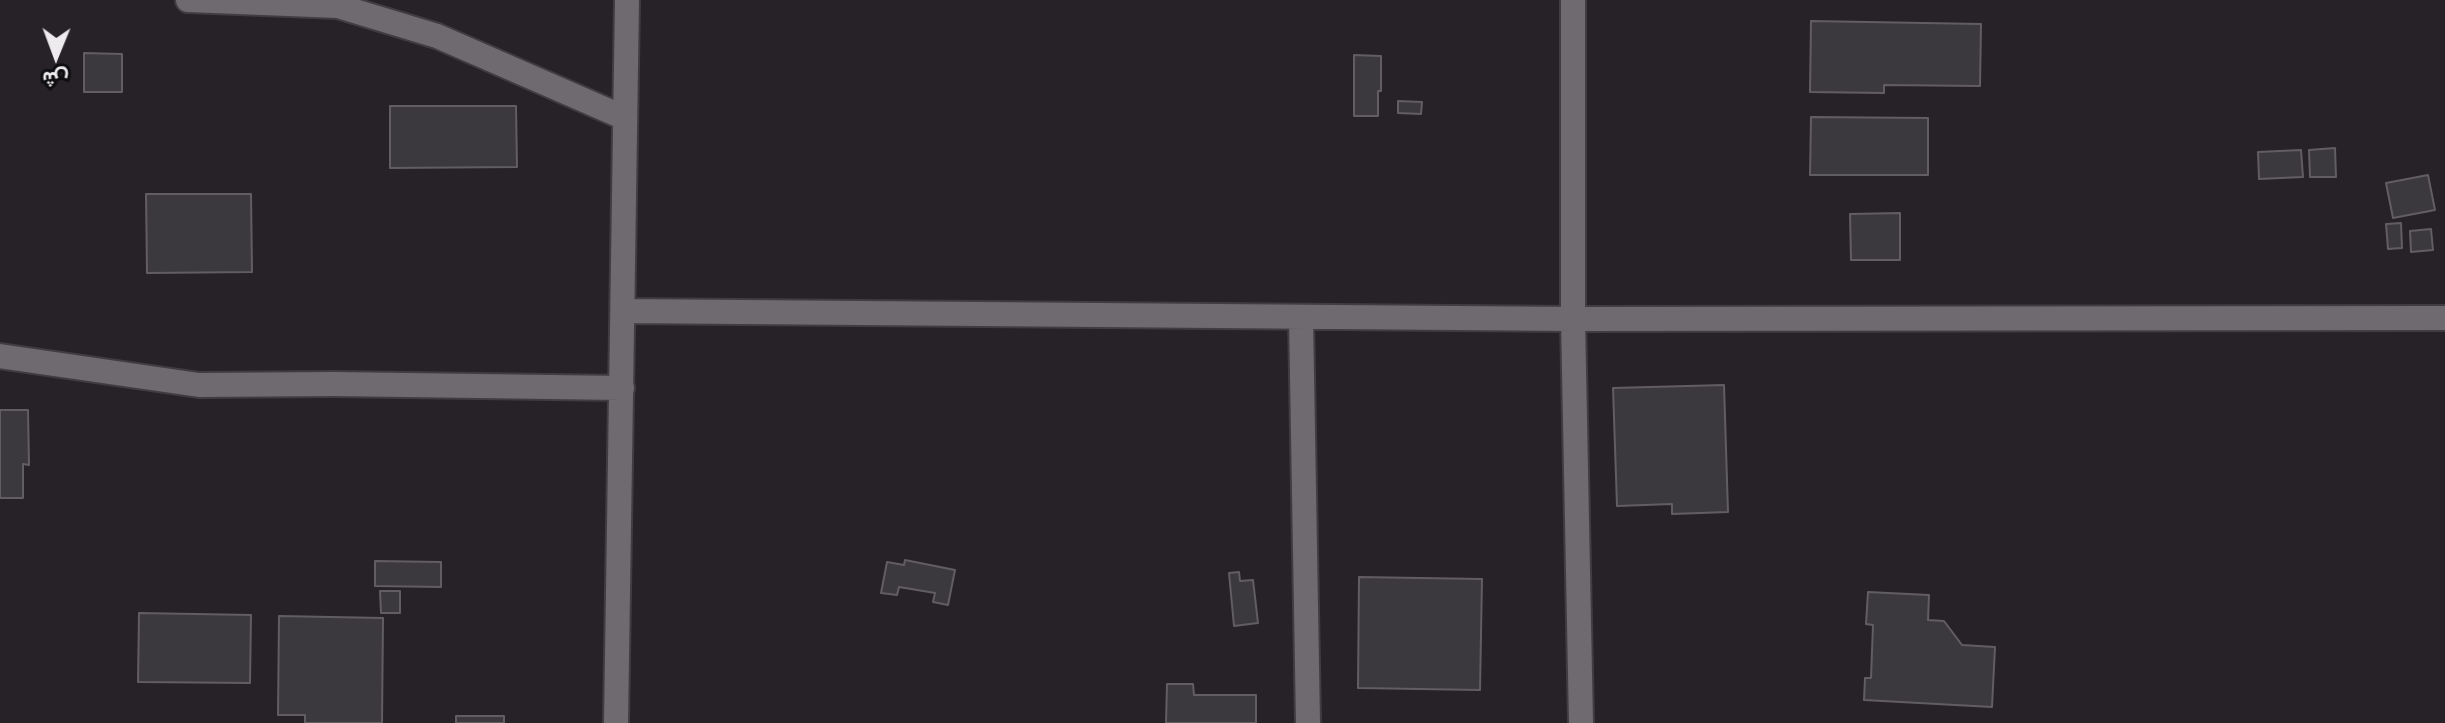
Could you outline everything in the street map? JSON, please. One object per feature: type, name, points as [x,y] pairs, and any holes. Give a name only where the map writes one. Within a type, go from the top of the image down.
[{"type":"street","points":[[188,0],[338,6],[437,36],[625,118]]},
{"type":"street","points":[[616,723],[627,0]]},
{"type":"street","points":[[1573,0],[1573,319],[1581,723]]},
{"type":"street","points":[[623,311],[1573,319],[2445,318]]},
{"type":"street","points":[[1301,317],[1308,723]]},
{"type":"street","points":[[0,356],[199,385],[622,388]]},
{"type":"building","points":[[1811,21],[1981,24],[1980,86],[1884,85],[1884,93],[1810,92]]},
{"type":"building","points":[[84,53],[122,54],[122,92],[84,92]]},
{"type":"building","points":[[1354,55],[1381,56],[1378,116],[1354,116]]},
{"type":"building","points":[[1398,101],[1422,102],[1421,114],[1398,113]]},
{"type":"building","points":[[390,106],[516,106],[517,167],[390,168]]},
{"type":"building","points":[[1811,117],[1928,118],[1928,175],[1810,175]]},
{"type":"building","points":[[2335,148],[2336,177],[2310,177],[2309,150]]},
{"type":"building","points":[[2301,150],[2303,177],[2259,179],[2258,152]]},
{"type":"building","points":[[2428,175],[2435,210],[2393,218],[2386,183]]},
{"type":"building","points":[[146,194],[251,194],[252,272],[147,273]]},
{"type":"building","points":[[1900,213],[1900,260],[1851,260],[1850,214]]},
{"type":"building","points":[[2401,223],[2402,248],[2388,249],[2386,224]]},
{"type":"building","points":[[2431,229],[2433,250],[2411,252],[2410,231]]},
{"type":"building","points":[[1724,385],[1728,512],[1672,514],[1672,504],[1617,506],[1613,388]]},
{"type":"building","points":[[0,410],[28,410],[29,465],[23,464],[23,498],[0,498]]},
{"type":"building","points":[[905,560],[955,570],[948,605],[933,602],[935,593],[899,587],[897,595],[881,593],[887,562],[904,565]]},
{"type":"building","points":[[375,561],[441,562],[441,587],[375,586]]},
{"type":"building","points":[[1239,572],[1240,581],[1253,580],[1258,623],[1234,626],[1229,573]]},
{"type":"building","points":[[1359,577],[1482,579],[1480,690],[1358,688]]},
{"type":"building","points":[[380,591],[400,591],[400,613],[381,613]]},
{"type":"building","points":[[1868,592],[1929,595],[1928,620],[1944,621],[1962,645],[1995,647],[1992,707],[1864,700],[1865,678],[1871,678],[1873,625],[1866,624]]},
{"type":"building","points":[[139,613],[251,615],[250,683],[138,682]]},
{"type":"building","points":[[279,616],[383,618],[382,723],[305,723],[305,715],[278,715]]},
{"type":"building","points":[[1167,684],[1193,684],[1194,695],[1256,695],[1256,723],[1166,723]]},
{"type":"building","points":[[456,716],[504,716],[504,723],[456,723]]}]
